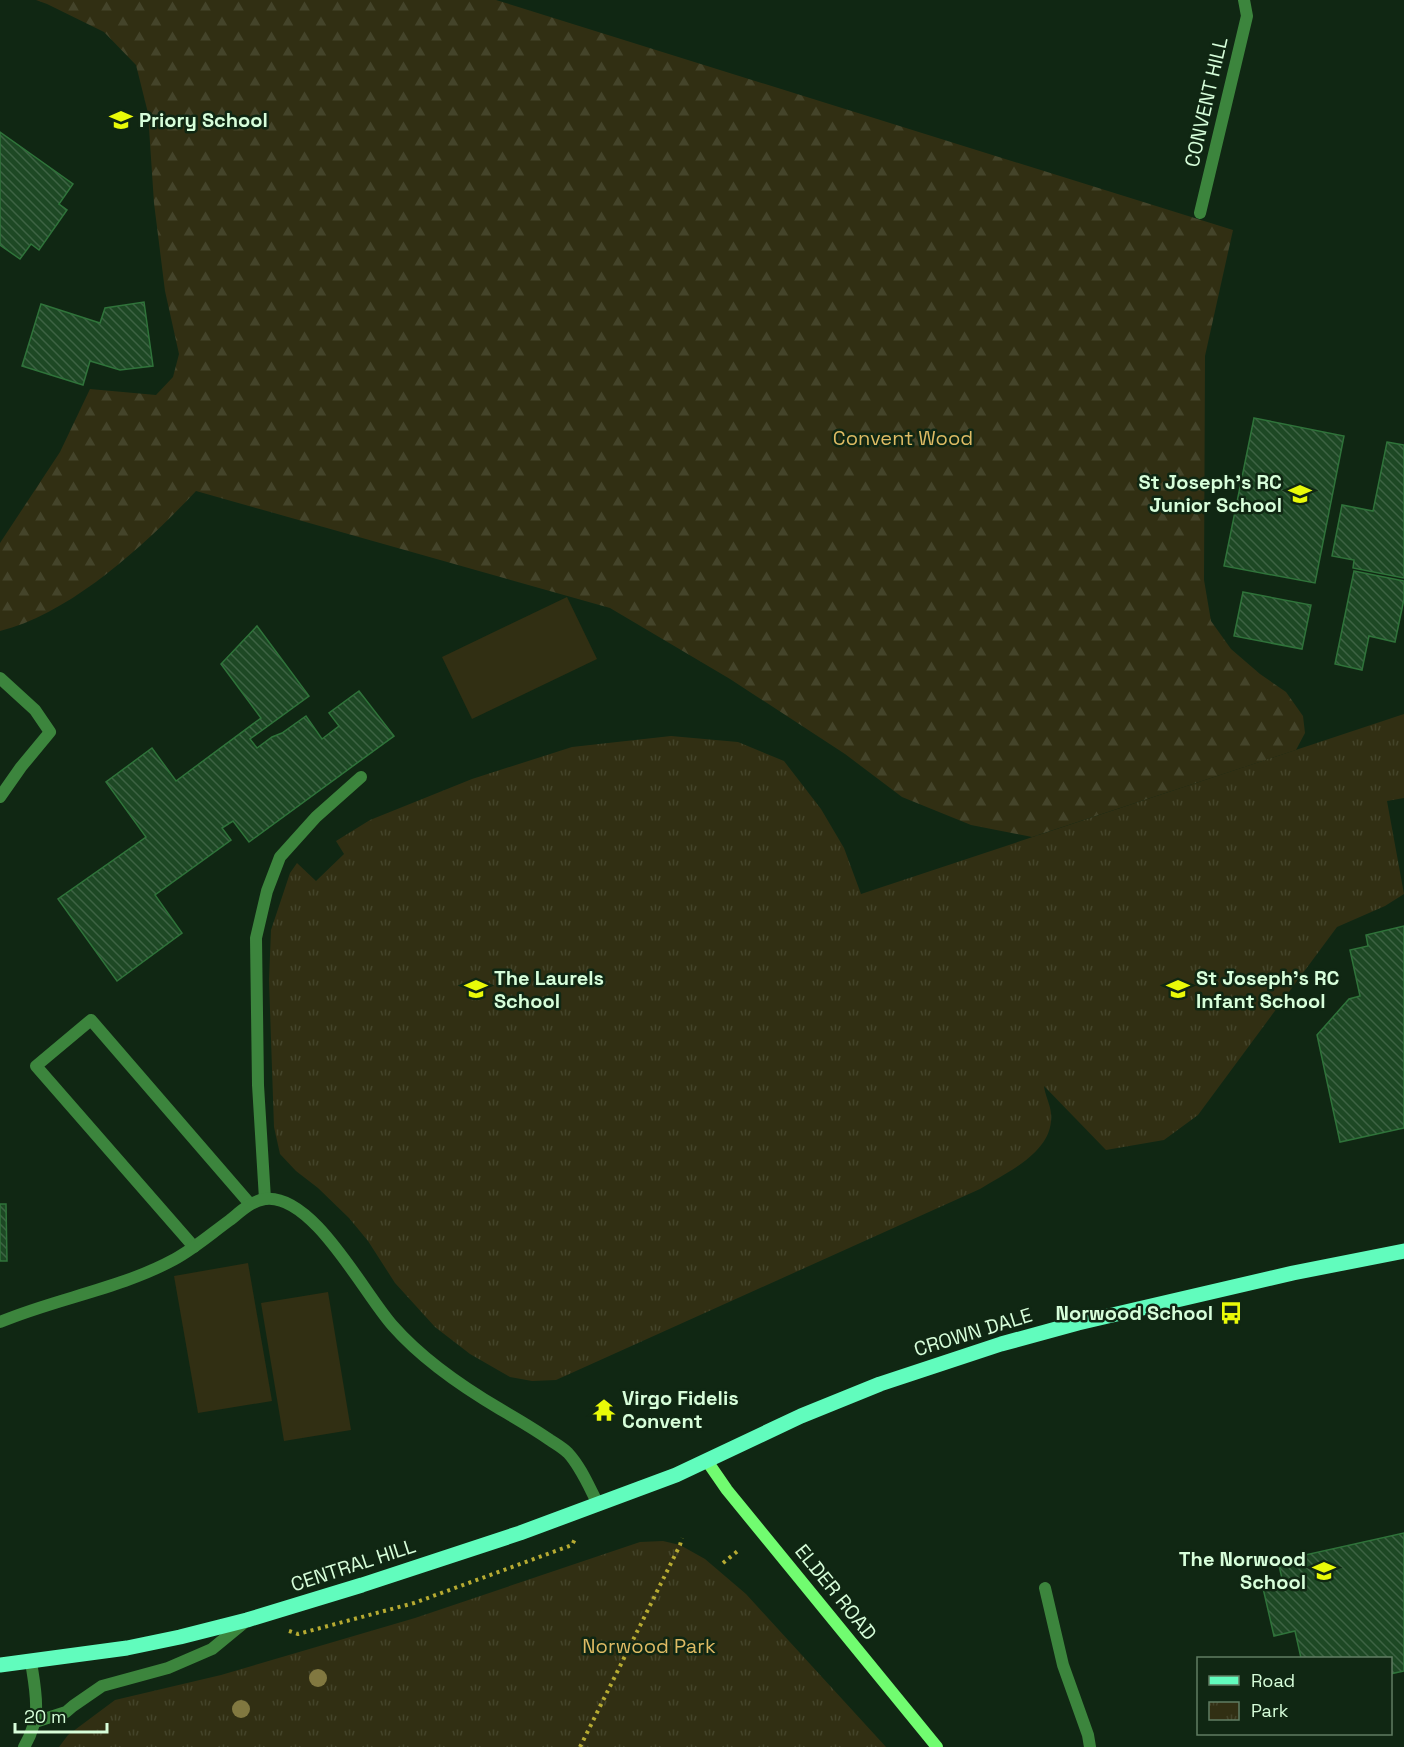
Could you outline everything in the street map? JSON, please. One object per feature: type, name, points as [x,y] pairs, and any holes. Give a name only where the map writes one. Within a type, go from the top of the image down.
[{"type":"main road","name":"CROWN DALE","points":[[707,1461],[801,1416],[880,1384],[1001,1344],[1078,1323],[1293,1273],[1404,1251]]},
{"type":"main road","name":"CENTRAL HILL","points":[[0,1665],[127,1648],[252,1618],[499,1540],[707,1461]]},
{"type":"main road","name":"ELDER ROAD","points":[[707,1461],[727,1490],[938,1747]]},
{"type":"street","name":"CONVENT HILL","points":[[1200,213],[1247,16],[1244,0]]},
{"type":"street","points":[[0,678],[35,710],[50,732],[0,797]]},
{"type":"street","points":[[266,1199],[258,1085],[256,938],[267,891],[280,857],[316,818],[362,777]]},
{"type":"street","points":[[194,1247],[36,1066],[91,1020],[250,1204]]},
{"type":"street","points":[[0,1322],[142,1274],[175,1259],[250,1204],[266,1199],[284,1202],[306,1215],[330,1239],[393,1326],[426,1358],[466,1388],[567,1452],[577,1464],[594,1505]]},
{"type":"street","points":[[1045,1588],[1063,1665],[1090,1747]]},
{"type":"street","points":[[35,1722],[66,1712],[102,1686],[168,1668],[212,1649],[252,1618]]},
{"type":"street","points":[[24,1747],[35,1722],[37,1703],[31,1662]]},
{"type":"path","points":[[252,1618],[298,1635],[414,1604],[572,1545],[594,1505]]},
{"type":"path","points":[[580,1747],[682,1538]]},
{"type":"path","points":[[723,1563],[738,1550]]},
{"type":"green space","name":"Convent Wood","points":[[36,0],[496,0],[1233,230],[1205,356],[1204,580],[1211,621],[1231,649],[1260,674],[1286,692],[1303,716],[1305,733],[1296,750],[1032,837],[971,825],[902,797],[845,754],[730,679],[610,608],[196,491],[131,554],[80,593],[27,622],[0,631],[0,543],[60,452],[90,389],[156,395],[173,377],[179,354],[165,291],[154,203],[148,113],[136,65],[104,32]]},
{"type":"green space","points":[[567,597],[597,659],[472,719],[442,657]]},
{"type":"green space","points":[[1404,714],[1404,798],[1387,801],[1404,894],[1385,906],[1337,927],[1198,1115],[1164,1140],[1106,1150],[1044,1086],[1051,1113],[1050,1127],[1037,1150],[1015,1168],[980,1189],[556,1380],[532,1381],[510,1377],[470,1354],[435,1327],[395,1283],[368,1241],[349,1218],[280,1154],[274,1127],[269,980],[271,930],[290,873],[297,863],[316,881],[344,854],[336,841],[370,820],[472,779],[572,747],[671,736],[738,742],[784,761],[821,809],[844,848],[861,894]]},
{"type":"green space","points":[[248,1263],[272,1401],[198,1413],[174,1276]]},
{"type":"green space","points":[[328,1292],[351,1430],[284,1441],[261,1303]]},
{"type":"green space","name":"Norwood Park","points":[[663,1541],[680,1545],[705,1559],[746,1594],[886,1747],[59,1747],[68,1735],[115,1700],[221,1675],[415,1618],[640,1542]]},
{"type":"building","points":[[0,132],[73,184],[59,204],[67,210],[39,250],[31,244],[20,259],[0,245]]},
{"type":"building","points":[[144,302],[153,366],[120,370],[90,361],[83,385],[22,366],[41,304],[100,323],[105,308]]},
{"type":"building","points":[[1254,418],[1344,436],[1315,583],[1224,566]]},
{"type":"building","points":[[1387,442],[1404,445],[1404,578],[1353,568],[1354,560],[1332,556],[1342,505],[1373,511]]},
{"type":"building","points":[[1354,571],[1404,581],[1404,599],[1395,642],[1369,636],[1362,670],[1335,664]]},
{"type":"building","points":[[1243,592],[1311,605],[1302,649],[1234,636]]},
{"type":"building","points":[[257,626],[309,696],[250,739],[257,748],[306,716],[322,739],[339,726],[329,713],[359,691],[394,736],[249,842],[233,821],[222,828],[231,840],[155,895],[182,933],[117,981],[58,899],[146,837],[106,782],[152,748],[176,781],[261,718],[221,664]]},
{"type":"building","points":[[1404,926],[1404,1128],[1340,1142],[1317,1035],[1349,999],[1360,996],[1350,950],[1368,946],[1366,935]]},
{"type":"building","points":[[0,1204],[6,1204],[7,1261],[0,1261]]},
{"type":"building","points":[[1404,1533],[1404,1671],[1392,1674],[1392,1657],[1301,1657],[1295,1631],[1274,1636],[1263,1588],[1283,1583],[1278,1561]]},
{"type":"place","name":"Priory School","points":[[121,120]]},
{"type":"place","name":"St Joseph's RC Junior School","points":[[1300,494]]},
{"type":"place","name":"The Laurels School","points":[[476,989]]},
{"type":"place","name":"St Joseph's RC Infant School","points":[[1178,989]]},
{"type":"place","name":"Norwood School","points":[[1231,1313]]},
{"type":"place","name":"Virgo Fidelis Convent","points":[[604,1410]]},
{"type":"place","name":"The Norwood School","points":[[1324,1571]]}]
